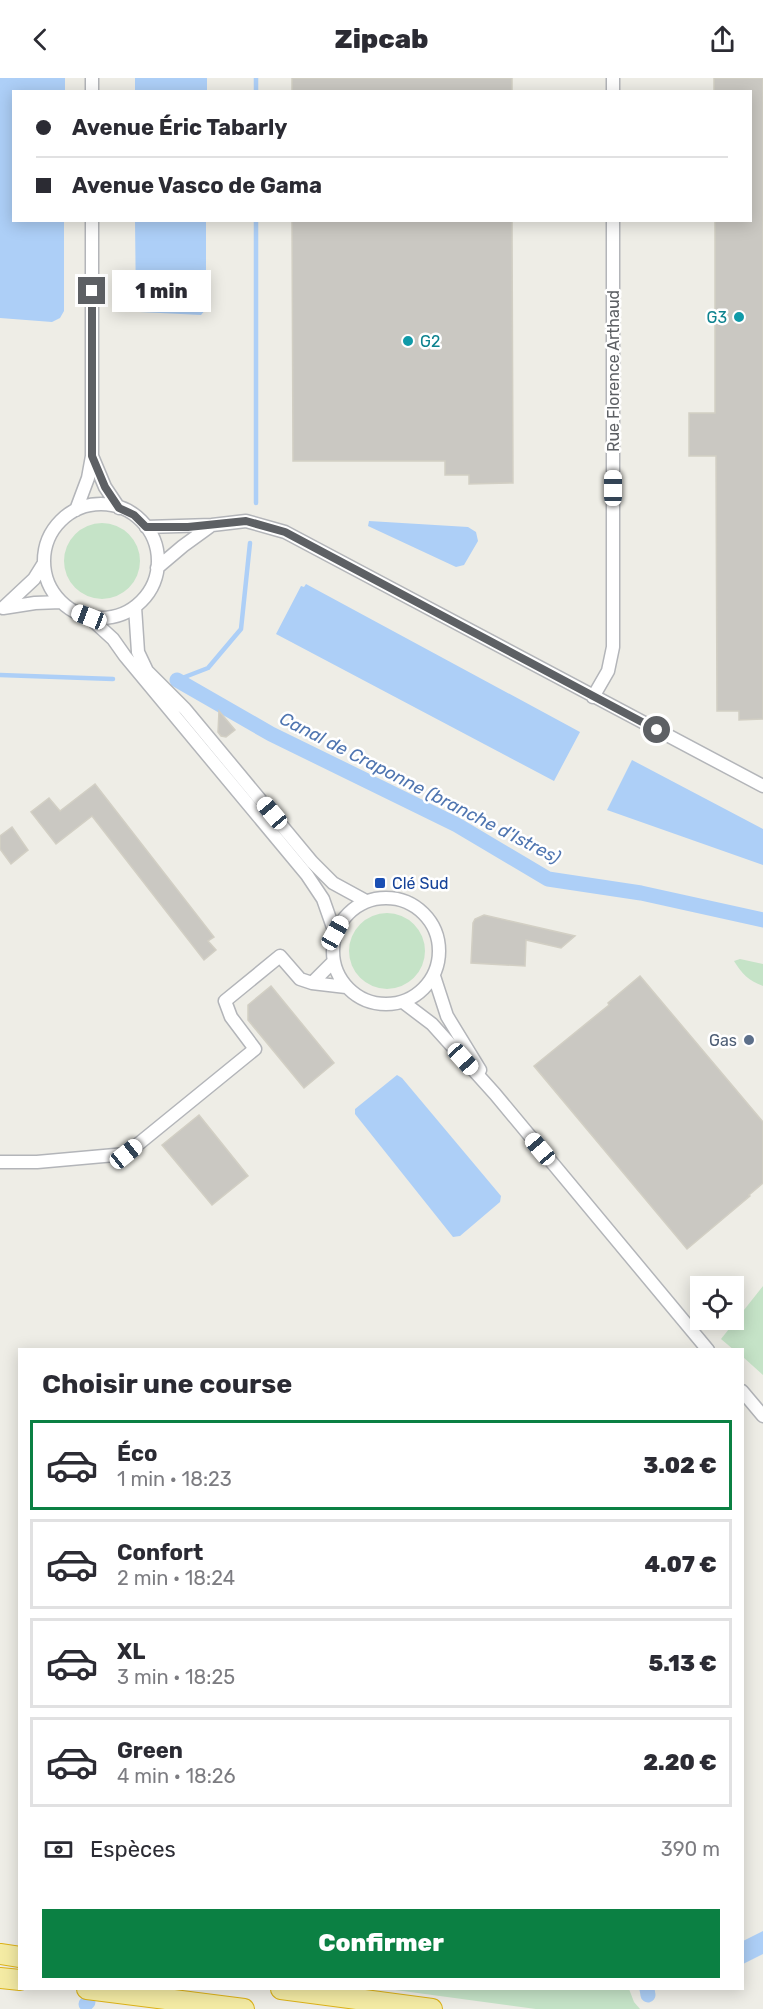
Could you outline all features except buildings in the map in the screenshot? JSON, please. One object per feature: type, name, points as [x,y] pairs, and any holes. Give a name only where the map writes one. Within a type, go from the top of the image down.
[{"type":"highway","points":[[0,1954],[18,1957]]},
{"type":"highway","points":[[0,1978],[18,1980]]},
{"type":"highway","points":[[95,1990],[244,2009]]},
{"type":"highway","points":[[288,1990],[432,2009]]},
{"type":"street","points":[[76,510],[88,478],[92,456],[92,222]]},
{"type":"street","name":"Rue Florence Arthaud","points":[[593,697],[608,671],[613,647],[613,222]]},
{"type":"street","points":[[92,456],[105,487],[119,508]]},
{"type":"street","points":[[105,505],[119,508],[134,515],[146,527],[153,539],[157,553],[154,583],[135,607],[113,616],[89,617],[74,612],[61,602],[49,584],[44,563],[45,547],[52,532],[62,519],[76,510],[105,505]]},
{"type":"street","points":[[146,527],[212,525],[246,521],[285,532],[763,786]]},
{"type":"street","points":[[157,568],[212,525]]},
{"type":"street","points":[[1,608],[34,579],[44,563]]},
{"type":"street","points":[[1,608],[61,602]]},
{"type":"street","points":[[135,607],[138,652],[147,671],[185,709],[312,862],[333,883],[366,901]]},
{"type":"street","points":[[89,617],[114,639],[125,656],[307,875],[324,899],[335,933]]},
{"type":"street","points":[[388,897],[400,899],[422,911],[436,933],[440,947],[439,962],[434,976],[425,988],[403,1002],[387,1005],[372,1003],[358,997],[338,976],[333,962],[332,947],[335,933],[342,920],[366,901],[388,897]]},
{"type":"street","points":[[0,1162],[37,1162],[126,1154],[255,1049],[231,1017],[225,1001],[280,956],[300,979],[312,983],[346,987]]},
{"type":"street","points":[[312,983],[333,962]]},
{"type":"street","points":[[434,976],[447,1016],[495,1094]]},
{"type":"street","points":[[403,1002],[432,1024],[495,1094],[706,1348]]},
{"type":"street","points":[[744,1393],[763,1416]]},
{"type":"green space","points":[[95,523],[109,523],[123,529],[134,540],[140,554],[137,576],[129,588],[109,599],[95,599],[81,593],[70,582],[64,568],[64,554],[70,540],[81,529]]},
{"type":"green space","points":[[380,913],[394,913],[408,919],[419,930],[425,944],[422,966],[414,978],[394,989],[380,989],[366,983],[355,972],[349,958],[349,944],[355,930],[366,919]]},
{"type":"green space","points":[[740,959],[763,964],[763,986],[743,973],[734,961]]},
{"type":"green space","points":[[763,1286],[763,1375],[744,1358],[744,1348],[732,1348],[721,1339],[728,1330],[744,1330],[744,1310]]},
{"type":"green space","points":[[395,1990],[629,1990],[634,2002],[640,2009],[536,2009]]},
{"type":"water","points":[[0,78],[65,78],[65,90],[12,90],[12,222],[64,222],[64,311],[60,318],[52,322],[0,318]]},
{"type":"water","points":[[135,78],[207,78],[207,90],[135,90]]},
{"type":"water","points":[[135,222],[206,222],[206,309],[201,315],[140,312],[136,307]]},
{"type":"water","points":[[369,521],[468,527],[476,532],[478,541],[464,565],[456,567],[368,526]]},
{"type":"water","points":[[306,584],[580,732],[554,781],[276,634],[301,586],[304,587]]},
{"type":"water","points":[[632,760],[763,829],[763,865],[607,810]]},
{"type":"water","points":[[397,1075],[402,1078],[501,1196],[500,1202],[460,1236],[453,1237],[355,1114],[355,1109]]},
{"type":"water","points":[[763,1931],[763,1954],[744,1964],[744,1940]]},
{"type":"waterway","points":[[256,78],[256,90]]},
{"type":"waterway","points":[[256,222],[256,503]]},
{"type":"waterway","points":[[177,680],[208,668],[241,629],[250,543]]},
{"type":"waterway","name":"Canal de Craponne (branche d'Istres)","points":[[0,675],[113,679]]},
{"type":"waterway","name":"Canal de Craponne (branche d'Istres)","points":[[177,680],[271,734],[457,825],[548,879],[641,893],[763,920]]},
{"type":"waterway","points":[[647,1990],[648,1995]]},
{"type":"place","name":"G3","points":[[739,317]]},
{"type":"place","name":"G2","points":[[408,341]]},
{"type":"place","name":"Clé Sud","points":[[380,883]]},
{"type":"place","name":"Gas","points":[[749,1040]]},
{"type":"route","points":[[92,291],[92,456],[105,487],[119,508],[134,515],[146,527],[188,527],[246,521],[285,532],[657,730]]}]
